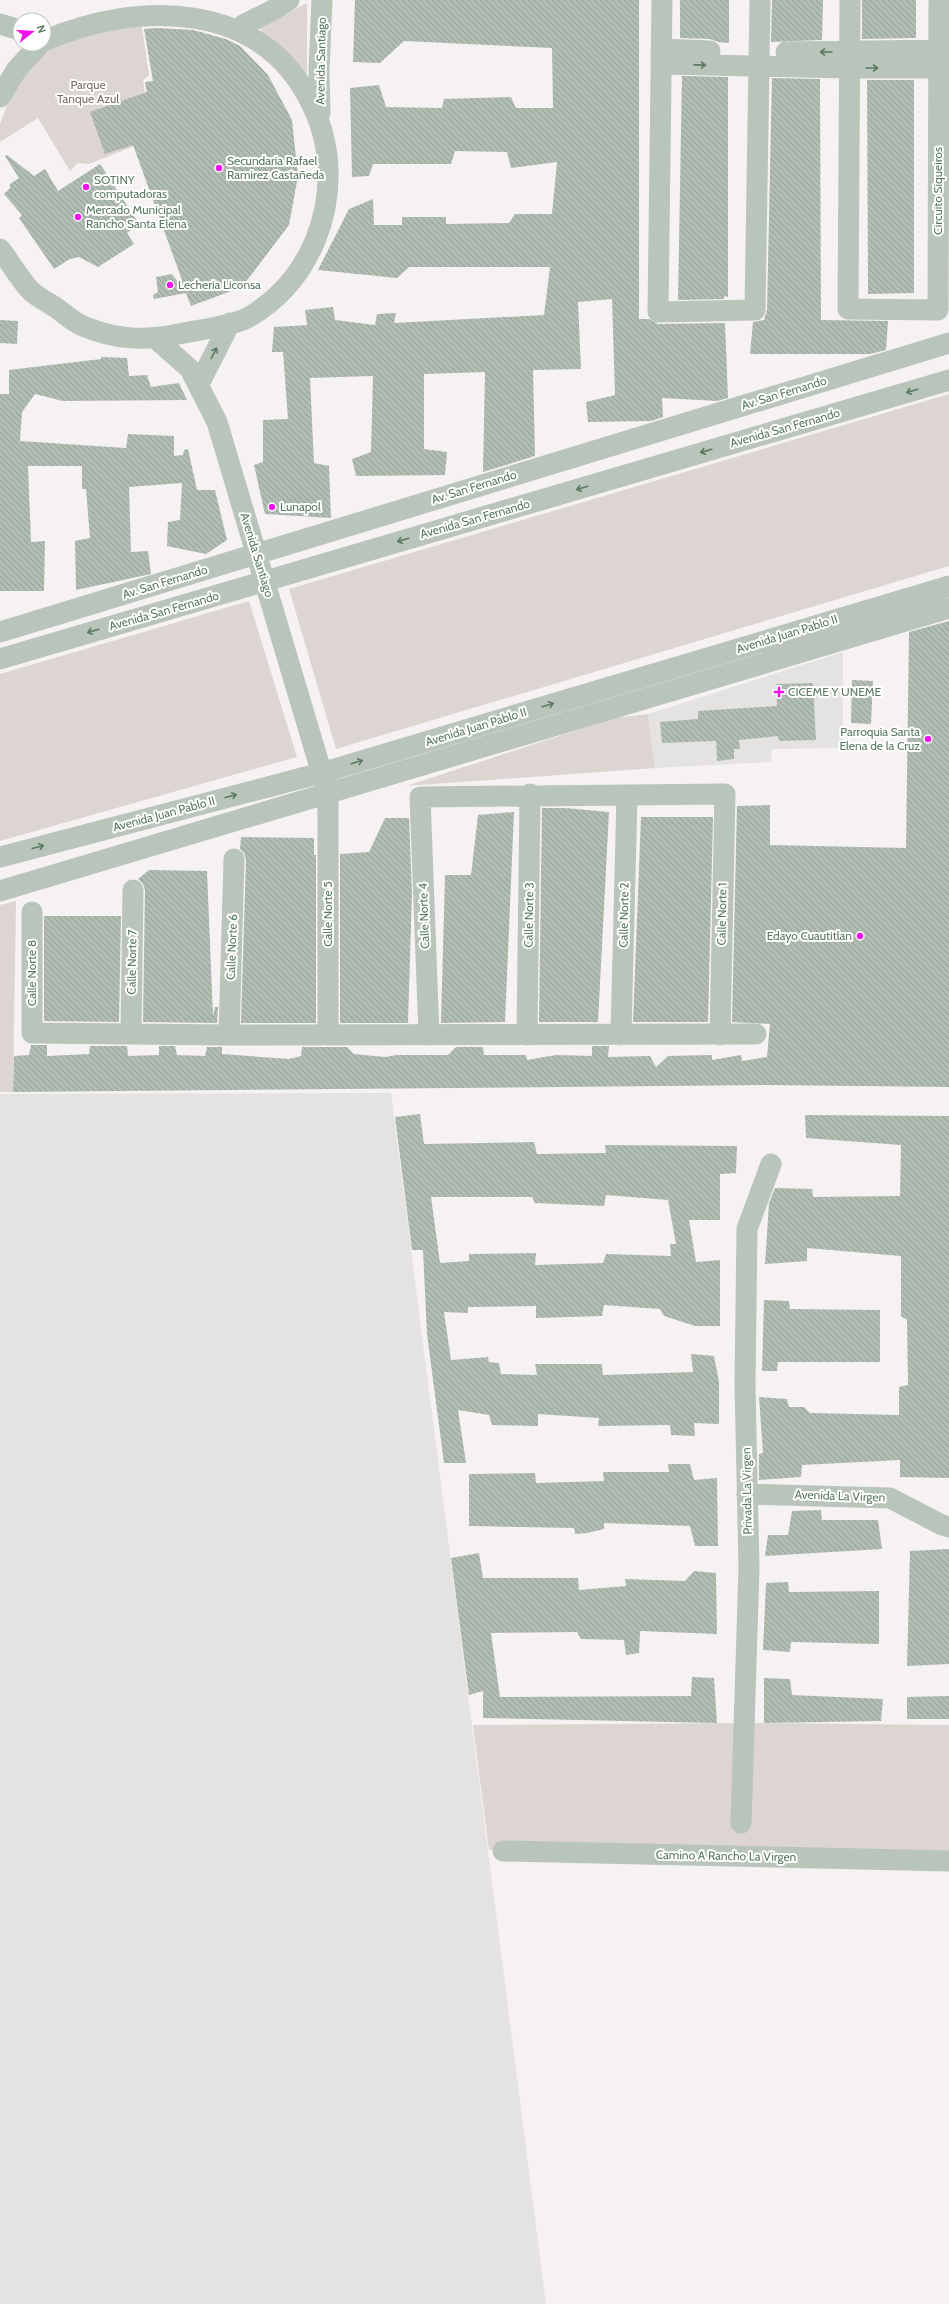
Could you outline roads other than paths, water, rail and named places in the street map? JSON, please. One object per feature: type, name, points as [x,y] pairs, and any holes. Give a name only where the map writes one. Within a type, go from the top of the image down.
[{"type":"street","points":[[243,25],[275,9],[289,0]]},
{"type":"street","name":"Avenida Santiago","points":[[320,121],[319,70],[322,0]]},
{"type":"street","points":[[662,0],[658,312],[755,310],[760,0]]},
{"type":"street","points":[[850,0],[850,60]]},
{"type":"street","name":"Circuito Siqueiros","points":[[850,60],[848,309],[938,310],[944,59],[939,0]]},
{"type":"street","points":[[0,249],[30,291],[82,326],[133,339],[156,339],[248,318],[283,293],[307,261],[322,224],[329,184],[327,152],[320,121],[302,83],[297,76],[276,50],[243,25],[204,8],[163,1],[121,4],[81,17],[52,36]]},
{"type":"street","points":[[0,24],[12,28]]},
{"type":"street","points":[[0,97],[17,69],[33,52]]},
{"type":"street","points":[[661,56],[850,60],[944,59]]},
{"type":"street","points":[[199,384],[230,323]]},
{"type":"street","name":"Avenida Santiago","points":[[156,339],[190,368],[217,422],[328,794]]},
{"type":"street","name":"Av. San Fernando","points":[[0,632],[949,343]]},
{"type":"street","name":"Avenida San Fernando","points":[[0,659],[949,380]]},
{"type":"street","name":"Avenida Juan Pablo II","points":[[0,857],[321,773],[949,586]]},
{"type":"street","points":[[0,891],[949,608]]},
{"type":"street","name":"Calle Norte 5","points":[[328,794],[328,1034]]},
{"type":"street","points":[[530,794],[627,795]]},
{"type":"street","name":"Calle Norte 4","points":[[428,1035],[420,797],[530,794]]},
{"type":"street","name":"Calle Norte 3","points":[[527,1035],[530,794]]},
{"type":"street","name":"Calle Norte 1","points":[[627,795],[725,794],[720,1035]]},
{"type":"street","name":"Calle Norte 2","points":[[621,1035],[627,795]]},
{"type":"street","name":"Calle Norte 6","points":[[229,1035],[234,859]]},
{"type":"street","name":"Calle Norte 7","points":[[131,1034],[133,890]]},
{"type":"street","name":"Calle Norte 8","points":[[32,912],[32,1033],[131,1034]]},
{"type":"street","points":[[131,1034],[756,1034]]},
{"type":"street","name":"Privada La Virgen","points":[[741,1823],[749,1568],[745,1384],[747,1229],[771,1164]]},
{"type":"street","name":"Avenida La Virgen","points":[[747,1494],[890,1498],[942,1525],[949,1526]]},
{"type":"street","name":"Camino A Rancho La Virgen","points":[[503,1851],[949,1861]]},
{"type":"place","name":"Secundaria Rafael Ramirez Castañeda","points":[[219,168]]},
{"type":"place","name":"SOTINY computadoras","points":[[86,187]]},
{"type":"place","name":"Mercado Municipal Rancho Santa Elena","points":[[78,217]]},
{"type":"place","name":"Lecheria Liconsa","points":[[170,285]]},
{"type":"place","name":"Lunapol","points":[[272,507]]},
{"type":"place","name":"CICEME Y UNEME","points":[[779,692]]},
{"type":"place","name":"Parroquia Santa Elena de la Cruz","points":[[928,739]]},
{"type":"place","name":"Edayo Cuautitlan","points":[[860,936]]},
{"type":"park label","name":"Parque Tanque Azul","points":[[88,92]]}]
